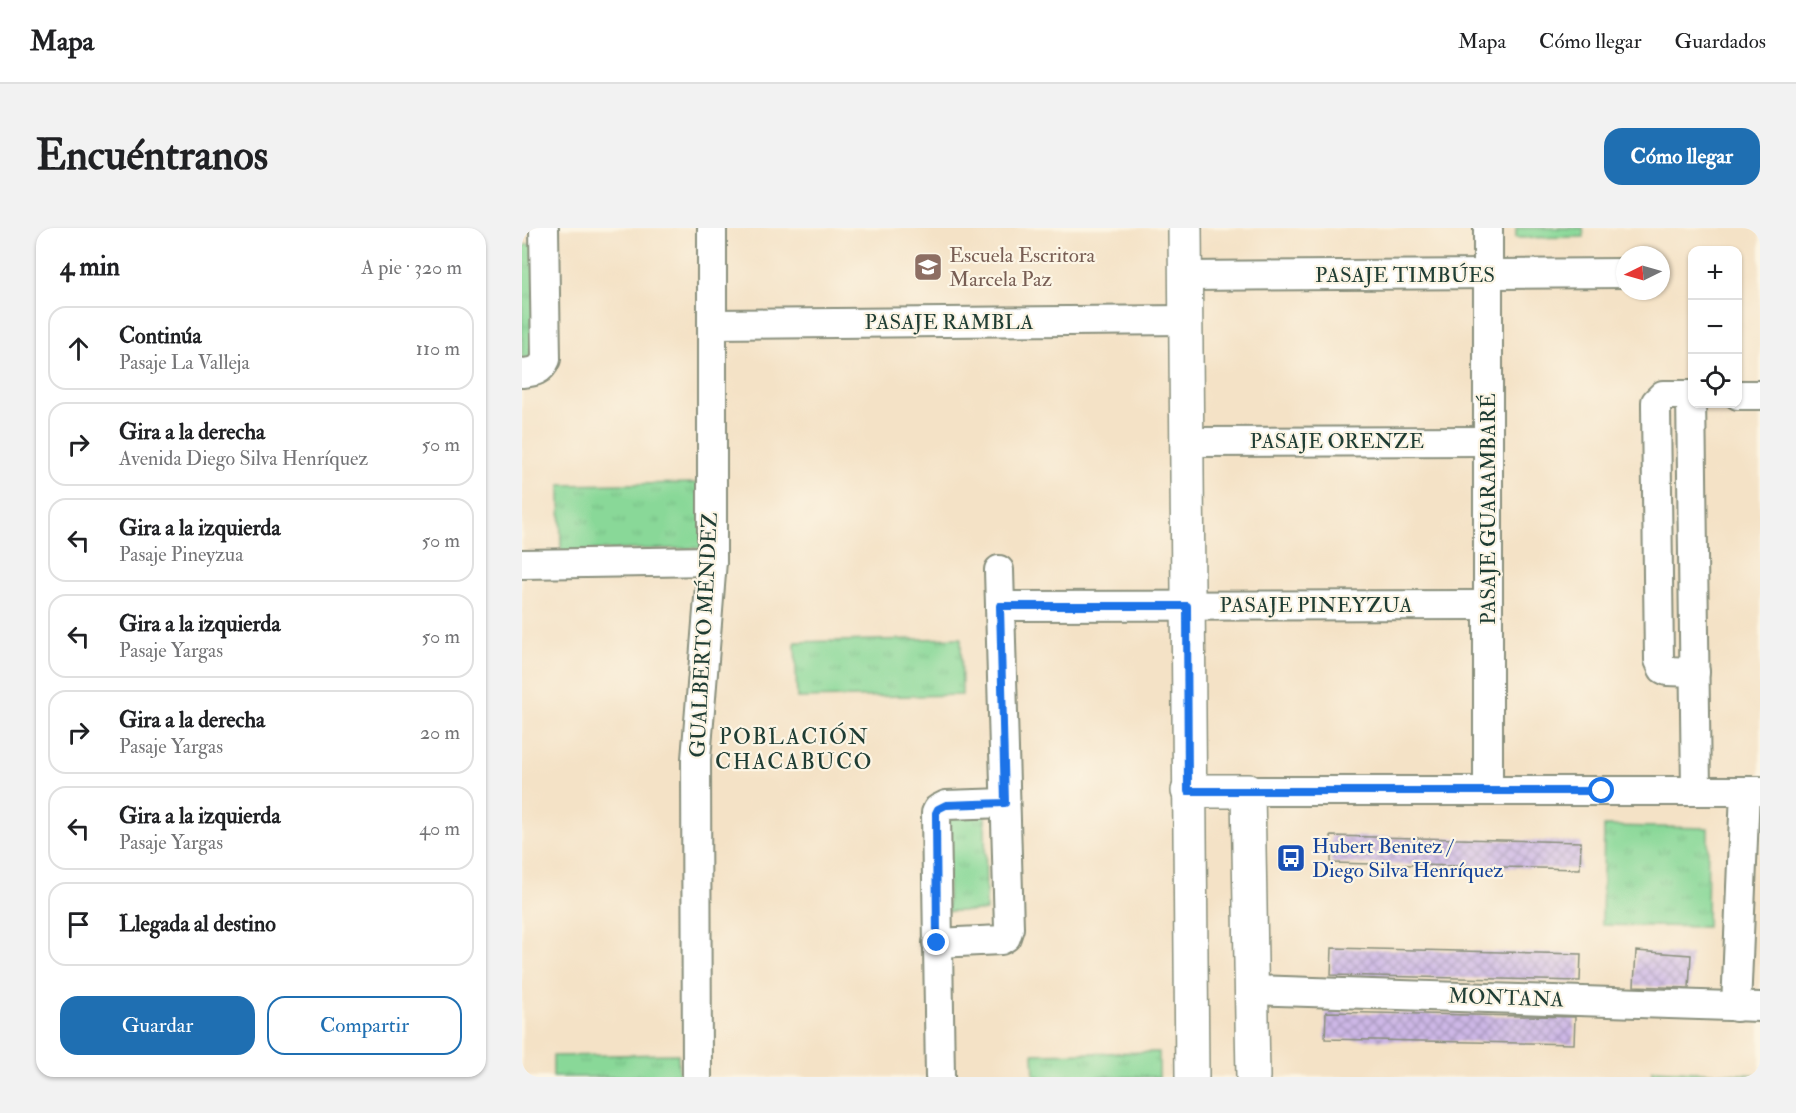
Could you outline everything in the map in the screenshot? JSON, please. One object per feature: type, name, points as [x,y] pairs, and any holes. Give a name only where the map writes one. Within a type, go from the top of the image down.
[{"type":"street","name":"GUALBERTO MÉNDEZ","points":[[697,1077],[696,759],[712,561],[712,228]]},
{"type":"street","points":[[1185,228],[1192,1077]]},
{"type":"street","name":"PASAJE GUARAMBARÉ","points":[[1488,228],[1488,790]]},
{"type":"street","points":[[522,373],[535,372],[540,369],[546,359],[537,232]]},
{"type":"street","name":"PASAJE TIMBÚES","points":[[1186,276],[1616,273]]},
{"type":"street","name":"PASAJE RAMBLA","points":[[712,324],[1186,320]]},
{"type":"street","points":[[1688,395],[1663,395],[1656,402],[1659,660],[1666,671],[1695,672],[1696,791]]},
{"type":"street","points":[[1742,395],[1760,395]]},
{"type":"street","name":"PASAJE ORENZE","points":[[1186,441],[1488,441]]},
{"type":"street","points":[[522,564],[712,561]]},
{"type":"street","points":[[937,943],[995,941],[1006,937],[1009,928],[999,570]]},
{"type":"street","name":"PASAJE PINEYZUA","points":[[1000,606],[1488,605]]},
{"type":"street","points":[[1188,791],[1752,790],[1748,1007]]},
{"type":"street","points":[[1248,791],[1252,1077]]},
{"type":"street","points":[[940,1077],[936,813],[938,809],[946,805],[1005,803]]},
{"type":"street","name":"MONTANA","points":[[1252,990],[1748,1007]]},
{"type":"green space","points":[[1516,228],[1583,228],[1584,237],[1516,238]]},
{"type":"green space","points":[[534,244],[539,355],[522,363],[522,245]]},
{"type":"green space","points":[[701,483],[702,548],[561,551],[560,485]]},
{"type":"green space","points":[[961,638],[962,695],[797,698],[795,642]]},
{"type":"green space","points":[[947,816],[985,816],[986,911],[948,911]]},
{"type":"green space","points":[[1604,826],[1708,828],[1707,927],[1602,925]]},
{"type":"green space","points":[[1159,1052],[1159,1077],[1034,1077],[1033,1054]]},
{"type":"green space","points":[[678,1054],[679,1077],[553,1077],[553,1056]]},
{"type":"green space","points":[[1652,1070],[1760,1075],[1760,1077],[1652,1077]]},
{"type":"building","points":[[1331,836],[1581,842],[1580,869],[1331,863]]},
{"type":"building","points":[[1332,948],[1581,954],[1580,981],[1331,975]]},
{"type":"building","points":[[1636,951],[1691,955],[1689,988],[1634,986]]},
{"type":"building","points":[[1326,1012],[1575,1017],[1574,1044],[1325,1039]]},
{"type":"place","name":"Escuela Escritora Marcela Paz","points":[[928,267]]},
{"type":"place","name":"Hubert Benitez / Diego Silva Henríquez","points":[[1291,858]]},
{"type":"district","name":"POBLACIÓN CHACABUCO","points":[[794,750]]},
{"type":"route","points":[[937,943],[936,813],[938,809],[946,805],[1005,803],[1000,606],[1187,606],[1188,791],[1602,791]]}]
